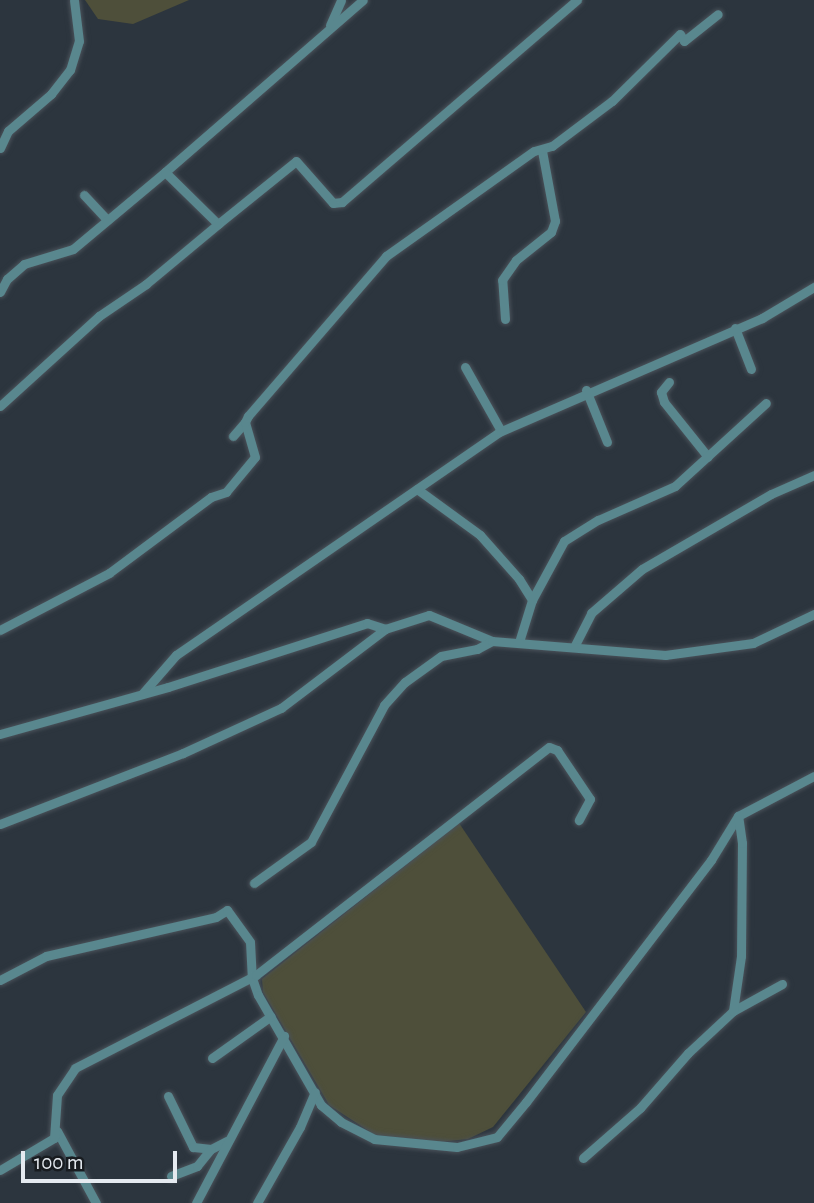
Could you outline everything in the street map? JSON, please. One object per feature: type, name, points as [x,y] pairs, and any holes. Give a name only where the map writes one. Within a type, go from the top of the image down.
[{"type":"street","points":[[0,148],[8,131],[51,94],[70,70],[79,41],[74,0]]},
{"type":"street","points":[[327,30],[341,0]]},
{"type":"street","points":[[0,292],[24,264],[73,249],[363,0]]},
{"type":"street","points":[[0,407],[99,316],[146,284],[296,161],[332,203],[342,202],[577,0]]},
{"type":"street","points":[[233,436],[386,256],[534,150],[542,151],[602,109],[680,34],[684,41],[718,14]]},
{"type":"street","points":[[505,319],[502,281],[516,260],[551,232],[555,221],[542,151]]},
{"type":"street","points":[[165,172],[218,223]]},
{"type":"street","points":[[84,195],[107,220]]},
{"type":"street","points":[[142,694],[176,655],[501,431],[586,390],[762,318],[814,287]]},
{"type":"street","points":[[734,328],[751,369]]},
{"type":"street","points":[[465,367],[501,431]]},
{"type":"street","points":[[669,382],[661,393],[664,402],[708,457]]},
{"type":"street","points":[[586,390],[607,442]]},
{"type":"street","points":[[519,642],[532,600],[564,541],[598,520],[676,486],[766,403]]},
{"type":"street","points":[[0,630],[109,573],[211,497],[226,492],[255,457],[244,422]]},
{"type":"street","points":[[575,645],[591,613],[642,569],[771,494],[814,475]]},
{"type":"street","points":[[417,489],[480,535],[532,600]]},
{"type":"street","points":[[0,824],[183,752],[281,708],[385,629],[429,615],[492,641],[575,645],[665,655],[753,643],[814,614]]},
{"type":"street","points":[[0,734],[142,694],[367,623],[385,629]]},
{"type":"street","points":[[254,883],[311,842],[393,693],[441,656],[477,649],[492,641]]},
{"type":"street","points":[[96,1203],[57,1131],[57,1095],[68,1073],[122,1040],[251,978],[549,747],[557,750],[590,799],[579,820]]},
{"type":"street","points":[[0,980],[46,956],[216,917],[227,910],[250,942],[251,978],[321,1105],[341,1122],[374,1139],[457,1147],[496,1137],[711,860],[738,816],[814,776]]},
{"type":"street","points":[[733,1011],[740,956],[742,843],[738,816]]},
{"type":"street","points":[[583,1158],[640,1108],[688,1053],[733,1011],[782,984]]},
{"type":"street","points":[[212,1058],[271,1016]]},
{"type":"street","points":[[195,1203],[284,1037]]},
{"type":"street","points":[[257,1203],[300,1127],[314,1092]]},
{"type":"street","points":[[167,1096],[188,1142],[200,1150],[211,1149],[227,1141]]},
{"type":"street","points":[[0,1170],[45,1145],[57,1131]]},
{"type":"street","points":[[171,1177],[197,1166],[211,1149]]},
{"type":"green space","points":[[85,0],[189,0],[133,24],[98,19]]},
{"type":"green space","points":[[459,823],[586,1012],[493,1127],[468,1139],[439,1142],[375,1135],[329,1105],[263,992],[262,979]]}]
